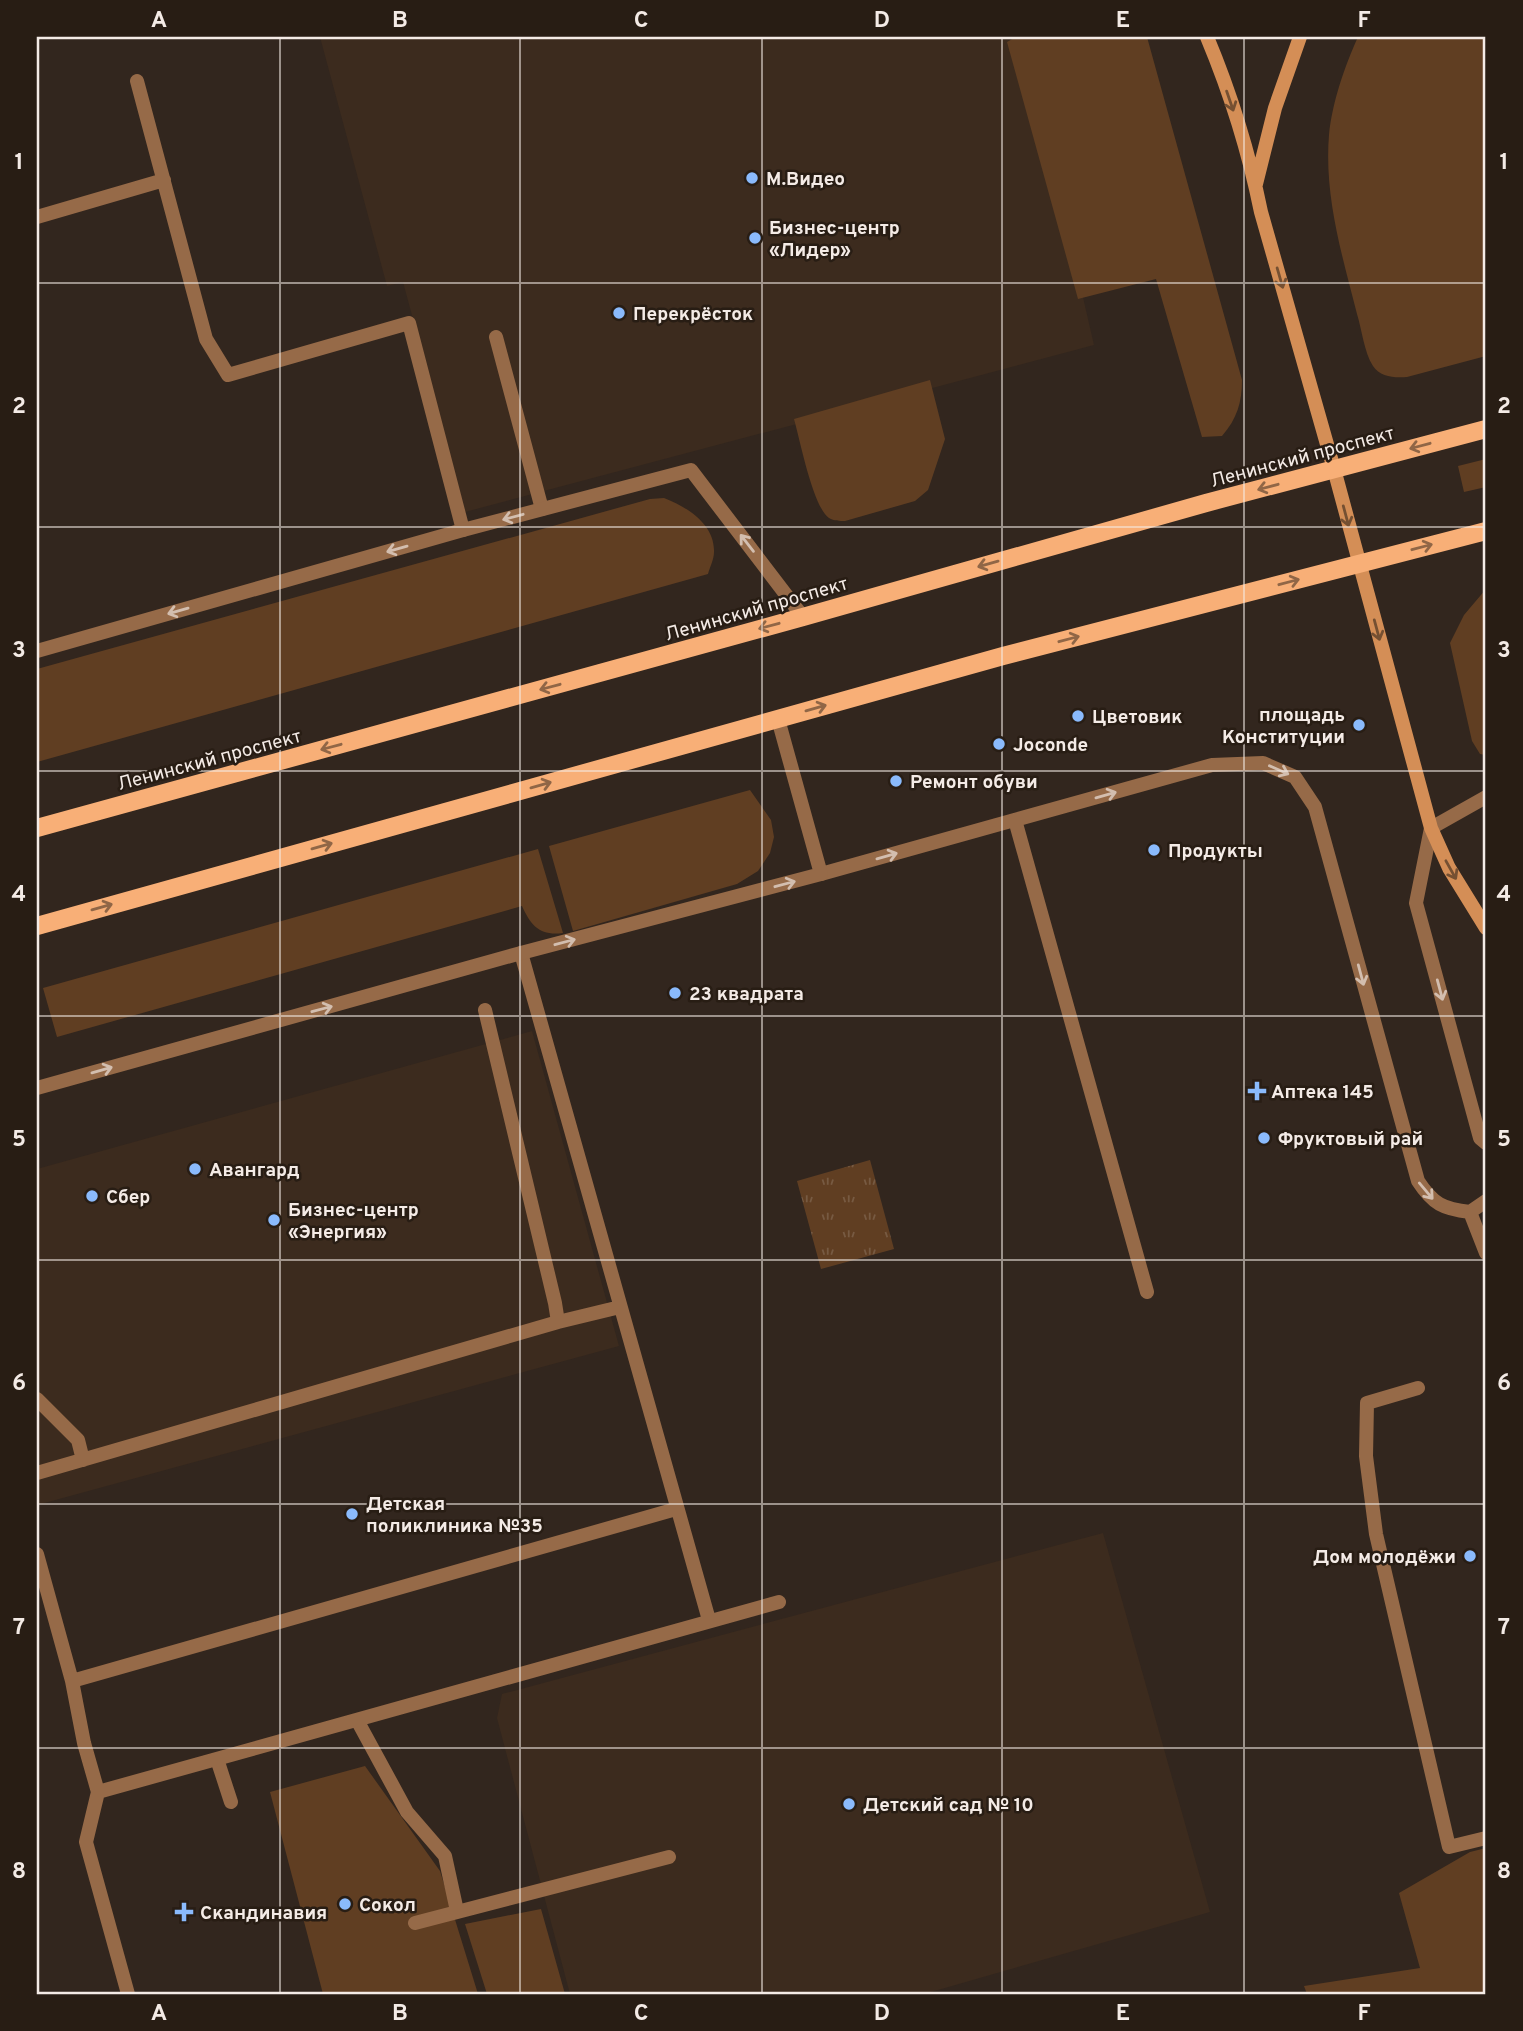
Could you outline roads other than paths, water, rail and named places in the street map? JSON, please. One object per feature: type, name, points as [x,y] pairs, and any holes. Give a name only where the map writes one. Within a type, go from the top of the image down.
[{"type":"main road","points":[[1207,37],[1256,186],[1431,828],[1449,868],[1486,928]]},
{"type":"main road","points":[[1256,186],[1275,108],[1300,37]]},
{"type":"main road","name":"Ленинский проспект","points":[[37,828],[803,617],[1194,506],[1486,429]]},
{"type":"main road","points":[[37,926],[1003,656],[1486,531]]},
{"type":"street","points":[[137,81],[206,340],[228,375],[410,324],[463,530]]},
{"type":"street","points":[[37,217],[164,180]]},
{"type":"street","points":[[496,337],[542,509]]},
{"type":"street","points":[[37,651],[463,530],[691,470],[803,617]]},
{"type":"street","points":[[778,719],[821,874]]},
{"type":"street","points":[[37,1088],[1212,765],[1263,763],[1295,777],[1315,807],[1418,1181],[1429,1198],[1449,1210],[1470,1212],[1486,1201]]},
{"type":"street","points":[[1486,797],[1431,828],[1416,903],[1480,1138],[1486,1143]]},
{"type":"street","points":[[1015,820],[1147,1292]]},
{"type":"street","points":[[521,953],[709,1620]]},
{"type":"street","points":[[485,1010],[558,1322]]},
{"type":"street","points":[[1470,1212],[1486,1253]]},
{"type":"street","points":[[37,1473],[558,1322],[621,1307]]},
{"type":"street","points":[[1418,1388],[1367,1404],[1366,1457],[1376,1534],[1449,1847],[1486,1838]]},
{"type":"street","points":[[37,1399],[78,1440],[83,1460]]},
{"type":"street","points":[[72,1681],[677,1510]]},
{"type":"street","points":[[37,1554],[72,1681],[84,1743],[98,1792],[86,1842],[128,1994]]},
{"type":"street","points":[[98,1792],[779,1602]]},
{"type":"street","points":[[357,1720],[407,1812],[445,1856],[457,1911]]},
{"type":"street","points":[[217,1759],[232,1802]]},
{"type":"street","points":[[415,1923],[669,1857]]},
{"type":"place","name":"М.Видео","points":[[752,178]]},
{"type":"place","name":"Бизнес-центр «Лидер»","points":[[755,238]]},
{"type":"place","name":"Перекрёсток","points":[[619,313]]},
{"type":"place","name":"Цветовик","points":[[1078,716]]},
{"type":"place","name":"площадь Конституции","points":[[1359,725]]},
{"type":"place","name":"Joconde","points":[[999,744]]},
{"type":"place","name":"Ремонт обуви","points":[[896,781]]},
{"type":"place","name":"Продукты","points":[[1154,850]]},
{"type":"place","name":"23 квадрата","points":[[675,993]]},
{"type":"place","name":"Аптека 145","points":[[1257,1091]]},
{"type":"place","name":"Фруктовый рай","points":[[1264,1138]]},
{"type":"place","name":"Авангард","points":[[195,1169]]},
{"type":"place","name":"Сбер","points":[[92,1196]]},
{"type":"place","name":"Бизнес-центр «Энергия»","points":[[274,1220]]},
{"type":"place","name":"Детская поликлиника №35","points":[[352,1514]]},
{"type":"place","name":"Дом молодёжи","points":[[1470,1556]]},
{"type":"place","name":"Детский сад № 10","points":[[849,1804]]},
{"type":"place","name":"Сокол","points":[[345,1904]]},
{"type":"place","name":"Скандинавия","points":[[184,1912]]}]
